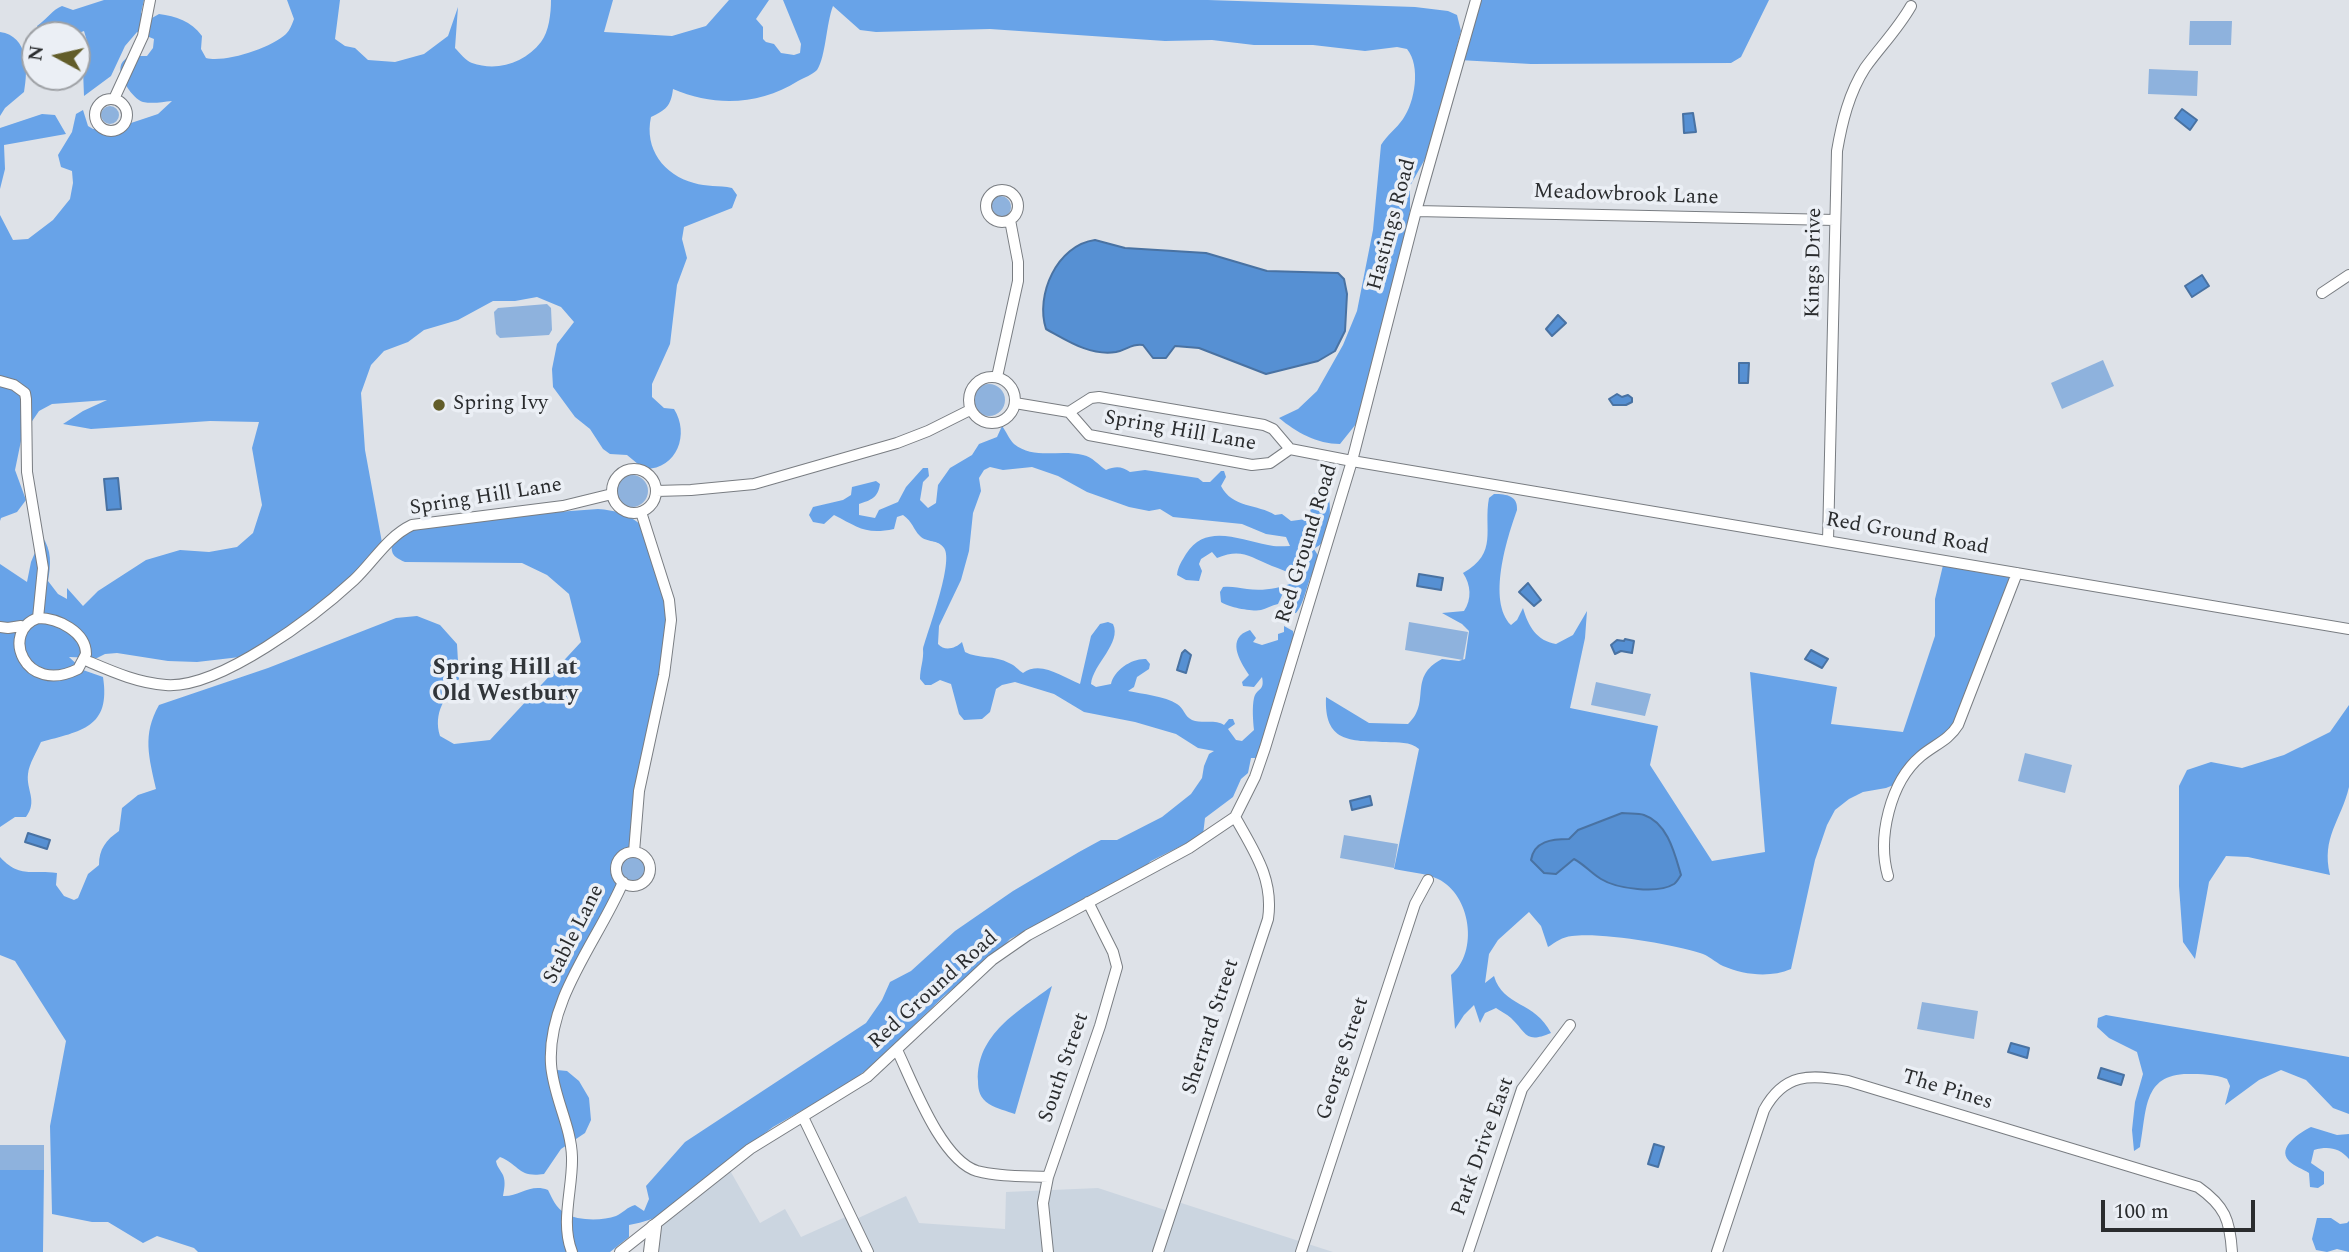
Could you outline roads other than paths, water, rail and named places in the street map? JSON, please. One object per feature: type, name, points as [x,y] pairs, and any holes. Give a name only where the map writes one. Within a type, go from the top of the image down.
[{"type":"main road","points":[[651,1252],[654,1227]]},
{"type":"street","points":[[114,99],[143,36],[150,0]]},
{"type":"street","name":"Hastings Road","points":[[1352,461],[1416,211],[1476,0]]},
{"type":"street","name":"Kings Drive","points":[[1828,541],[1837,151],[1844,116],[1863,71],[1911,6]]},
{"type":"street","name":"Meadowbrook Lane","points":[[1416,211],[1835,220]]},
{"type":"street","points":[[997,377],[1018,281],[1018,261],[1010,220]]},
{"type":"street","points":[[2322,293],[2349,275]]},
{"type":"street","points":[[997,377],[1009,384],[1015,396],[1015,403],[1008,416],[995,423],[980,421],[970,410],[968,402],[971,388],[983,378],[997,377]]},
{"type":"street","points":[[0,381],[14,385],[25,393],[26,399],[27,472],[43,568],[38,618]]},
{"type":"street","name":"Spring Hill Lane","points":[[1091,398],[1133,401],[1264,425],[1273,429],[1290,449],[1270,463],[1252,465],[1088,435],[1069,412],[1091,398]]},
{"type":"street","points":[[1015,403],[1069,412]]},
{"type":"street","points":[[656,491],[754,484],[897,443],[970,410]]},
{"type":"street","points":[[1290,449],[1352,461]]},
{"type":"street","name":"Red Ground Road","points":[[620,1252],[750,1149],[867,1077],[992,960],[1028,935],[1189,848],[1235,817],[1255,777],[1265,748],[1352,461],[2349,629]]},
{"type":"street","points":[[632,468],[647,472],[656,491],[652,504],[641,512],[632,513],[622,510],[615,503],[612,494],[617,476],[632,468]]},
{"type":"street","name":"Spring Hill Lane","points":[[85,660],[138,681],[167,685],[201,679],[244,660],[323,606],[356,578],[392,538],[412,525],[563,506],[612,494]]},
{"type":"street","name":"Stable Lane","points":[[634,852],[639,791],[664,675],[671,620],[666,589],[641,512]]},
{"type":"street","points":[[1888,876],[1884,863],[1885,832],[1895,797],[1910,766],[1921,755],[1948,738],[1958,725],[2017,573]]},
{"type":"street","points":[[0,627],[21,626],[38,618],[57,622],[77,634],[86,648],[85,660],[71,673],[61,675],[34,672],[23,665],[18,654],[17,639],[21,626]]},
{"type":"street","name":"Sherrard Street","points":[[1158,1252],[1268,919],[1270,893],[1267,878],[1261,862],[1235,817]]},
{"type":"street","name":"Stable Lane","points":[[634,852],[644,857],[649,872],[644,882],[628,885],[623,882],[617,874],[617,863],[624,855],[634,852]]},
{"type":"street","name":"George Street","points":[[1301,1252],[1415,904],[1428,880]]},
{"type":"street","name":"Stable Lane","points":[[572,1252],[568,1228],[572,1154],[553,1082],[551,1051],[570,982],[623,882]]},
{"type":"street","name":"South Street","points":[[1048,1252],[1042,1203],[1048,1177],[1100,1026],[1116,967],[1113,952],[1088,902]]},
{"type":"street","name":"Park Drive East","points":[[1468,1252],[1522,1089],[1570,1025]]},
{"type":"street","points":[[897,1050],[928,1112],[956,1158],[978,1171],[1048,1177]]},
{"type":"street","name":"The Pines","points":[[1717,1252],[1763,1110],[1789,1083],[1816,1075],[1847,1081],[2198,1187],[2216,1200],[2225,1214],[2231,1232],[2232,1252]]},
{"type":"street","points":[[803,1117],[868,1252]]},
{"type":"street","name":"Red Ground Road","points":[[629,1252],[638,1238]]},
{"type":"place","name":"Spring Ivy","points":[[439,405]]},
{"type":"district","name":"Spring Hill at Old Westbury","points":[[505,682]]}]
